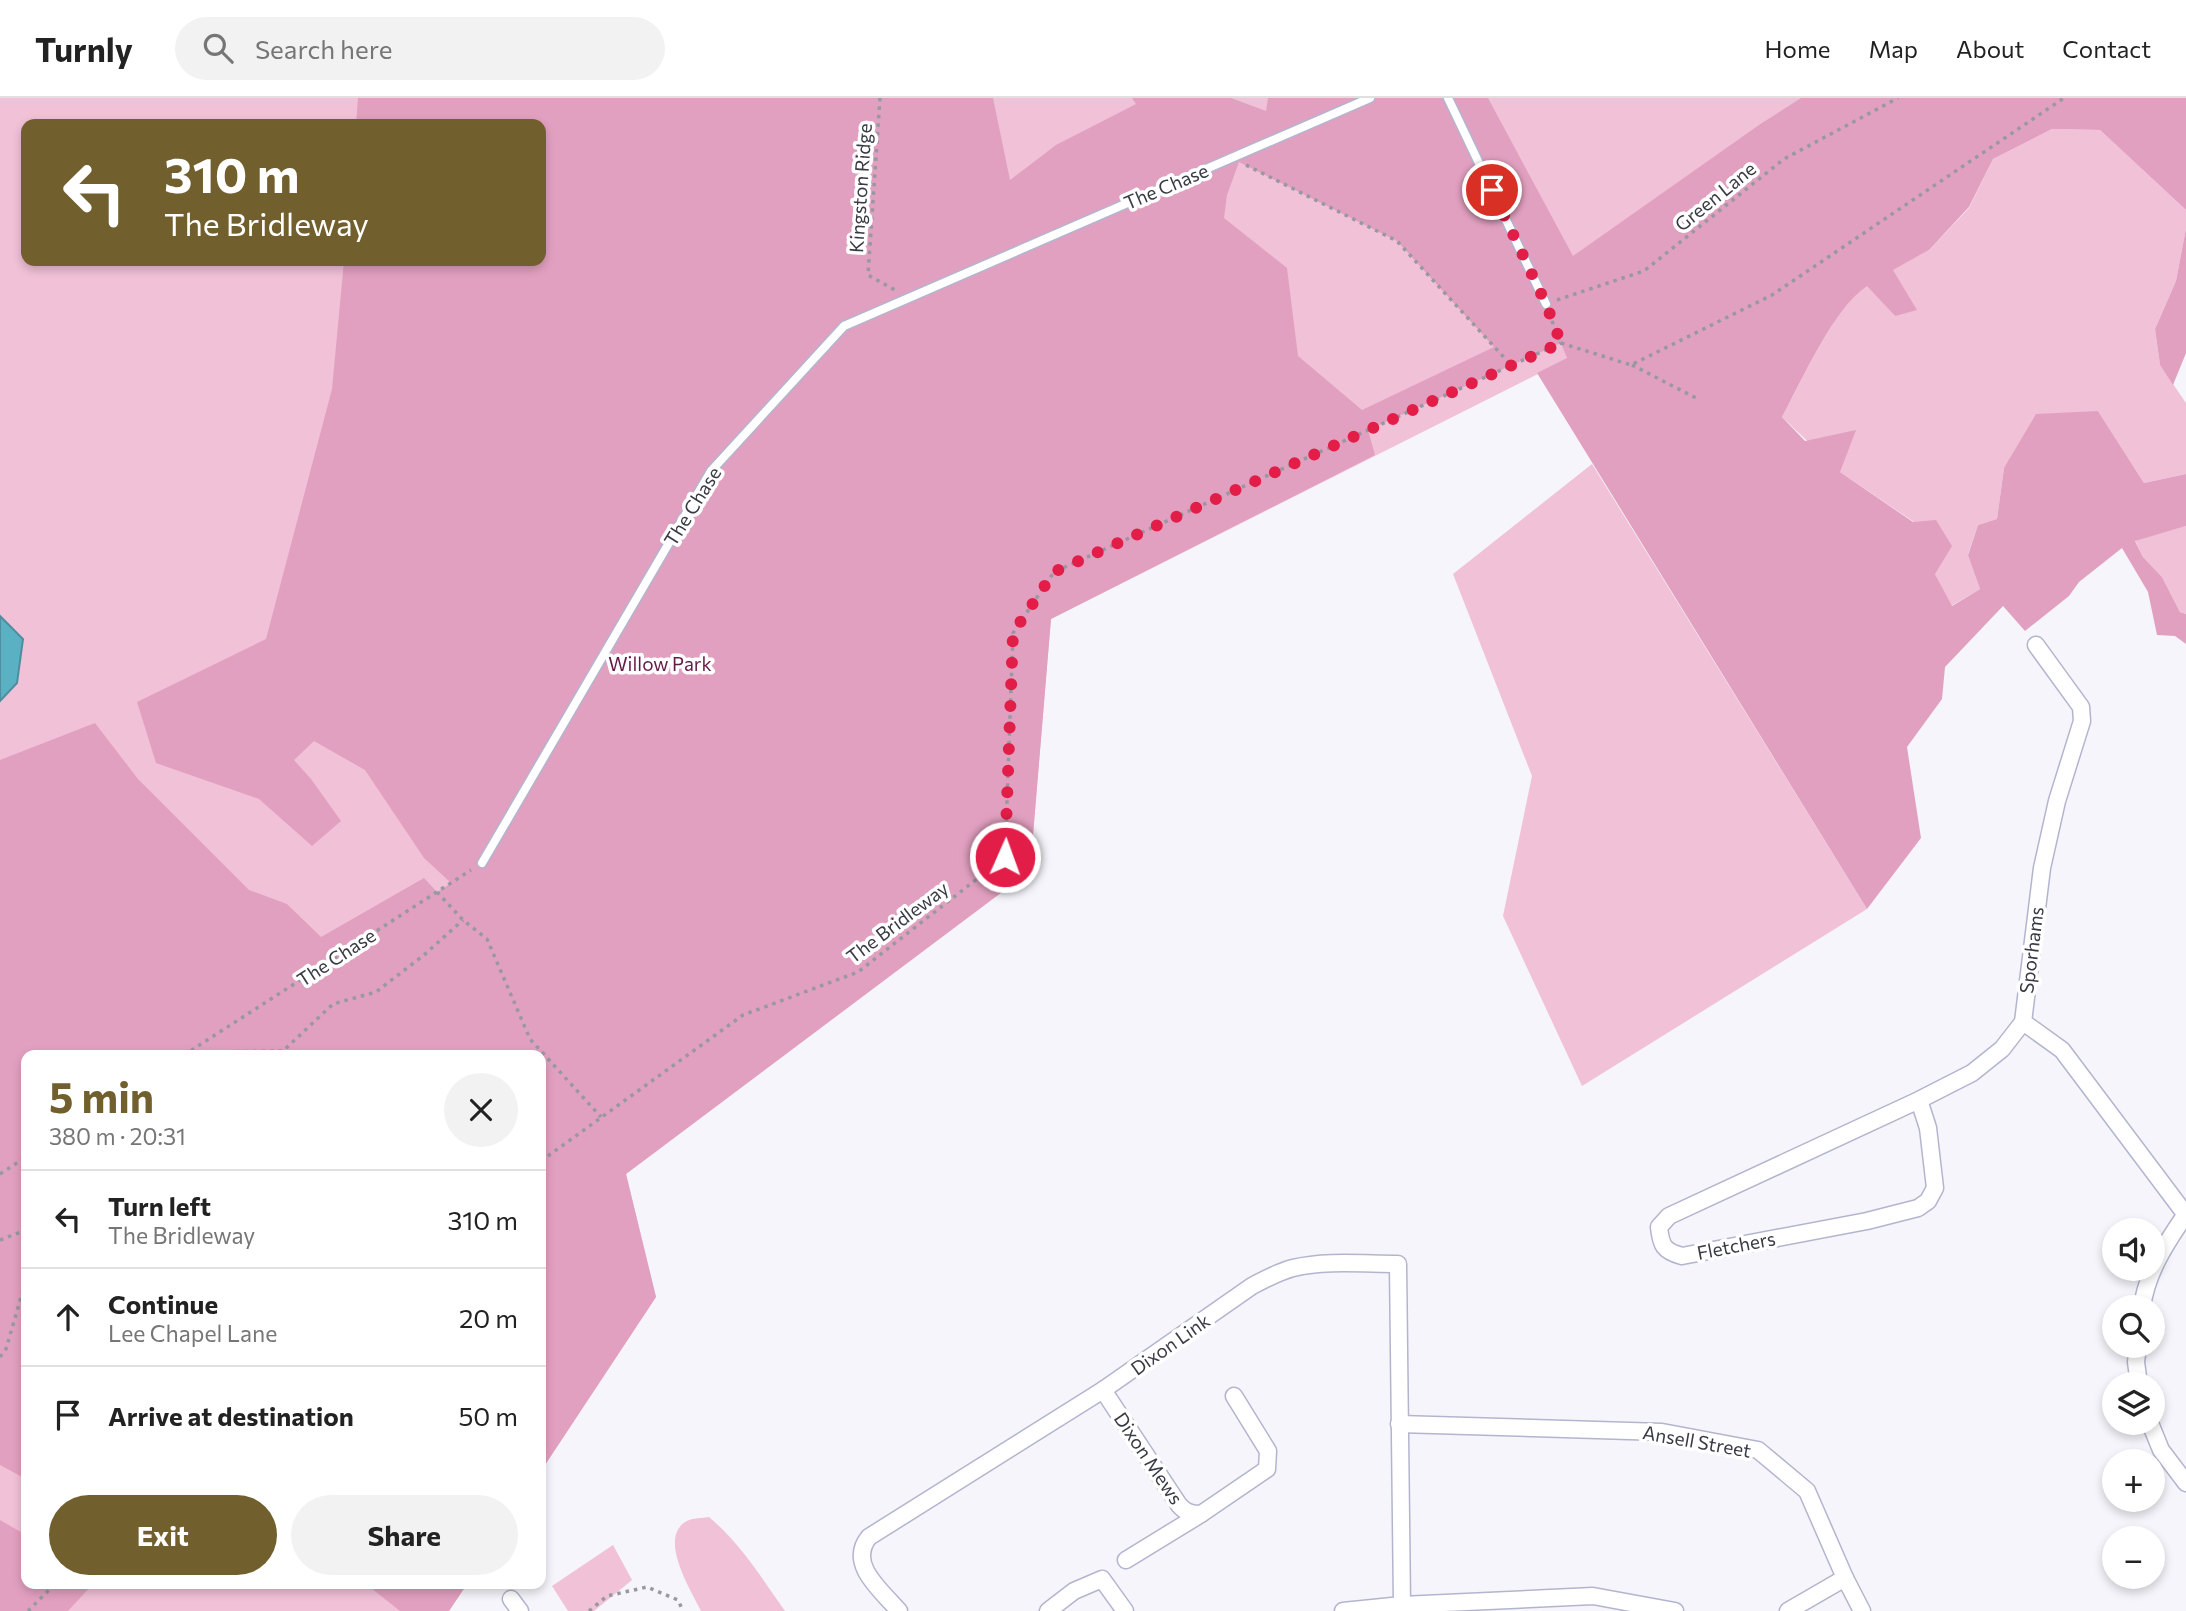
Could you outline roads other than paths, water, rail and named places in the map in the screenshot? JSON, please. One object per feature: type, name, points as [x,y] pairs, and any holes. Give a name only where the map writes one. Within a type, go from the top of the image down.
[{"type":"street","name":"Sporhams","points":[[2036,645],[2081,706],[2082,721],[2057,801],[2042,868],[2023,1022],[2062,1050],[2186,1215]]},
{"type":"street","name":"Fletchers","points":[[1919,1100],[1928,1128],[1935,1188],[1928,1201],[1918,1208],[1867,1221],[1682,1256],[1669,1253],[1661,1242],[1659,1227],[1669,1216],[1972,1073],[2002,1049],[2023,1022]]},
{"type":"street","points":[[2144,1295],[2161,1249],[2186,1215]]},
{"type":"street","name":"Dixon Link","points":[[899,1611],[865,1571],[861,1547],[869,1537],[1103,1390],[1252,1286],[1292,1268],[1312,1265],[1398,1264],[1402,1605]]},
{"type":"street","name":"Dixon Mews","points":[[1103,1390],[1179,1505],[1187,1512],[1201,1514]]},
{"type":"street","name":"Dixon Mews","points":[[1126,1560],[1267,1469],[1269,1463],[1266,1445],[1234,1396]]},
{"type":"street","name":"Ansell Street","points":[[1399,1424],[1662,1432],[1758,1450],[1807,1491],[1862,1611]]},
{"type":"street","points":[[2155,1435],[2161,1450],[2186,1483]]},
{"type":"street","points":[[1048,1611],[1074,1591],[1102,1578],[1125,1611]]},
{"type":"street","points":[[1788,1611],[1845,1578]]},
{"type":"street","points":[[1343,1611],[1402,1605],[1520,1605],[1593,1596],[1675,1611]]},
{"type":"lane","name":"The Chase","points":[[482,863],[711,471],[844,326],[1370,98]]},
{"type":"lane","points":[[1448,98],[1546,304]]},
{"type":"water","points":[[0,616],[23,639],[17,683],[0,701]]},
{"type":"park label","name":"Willow Park","points":[[660,663]]}]
